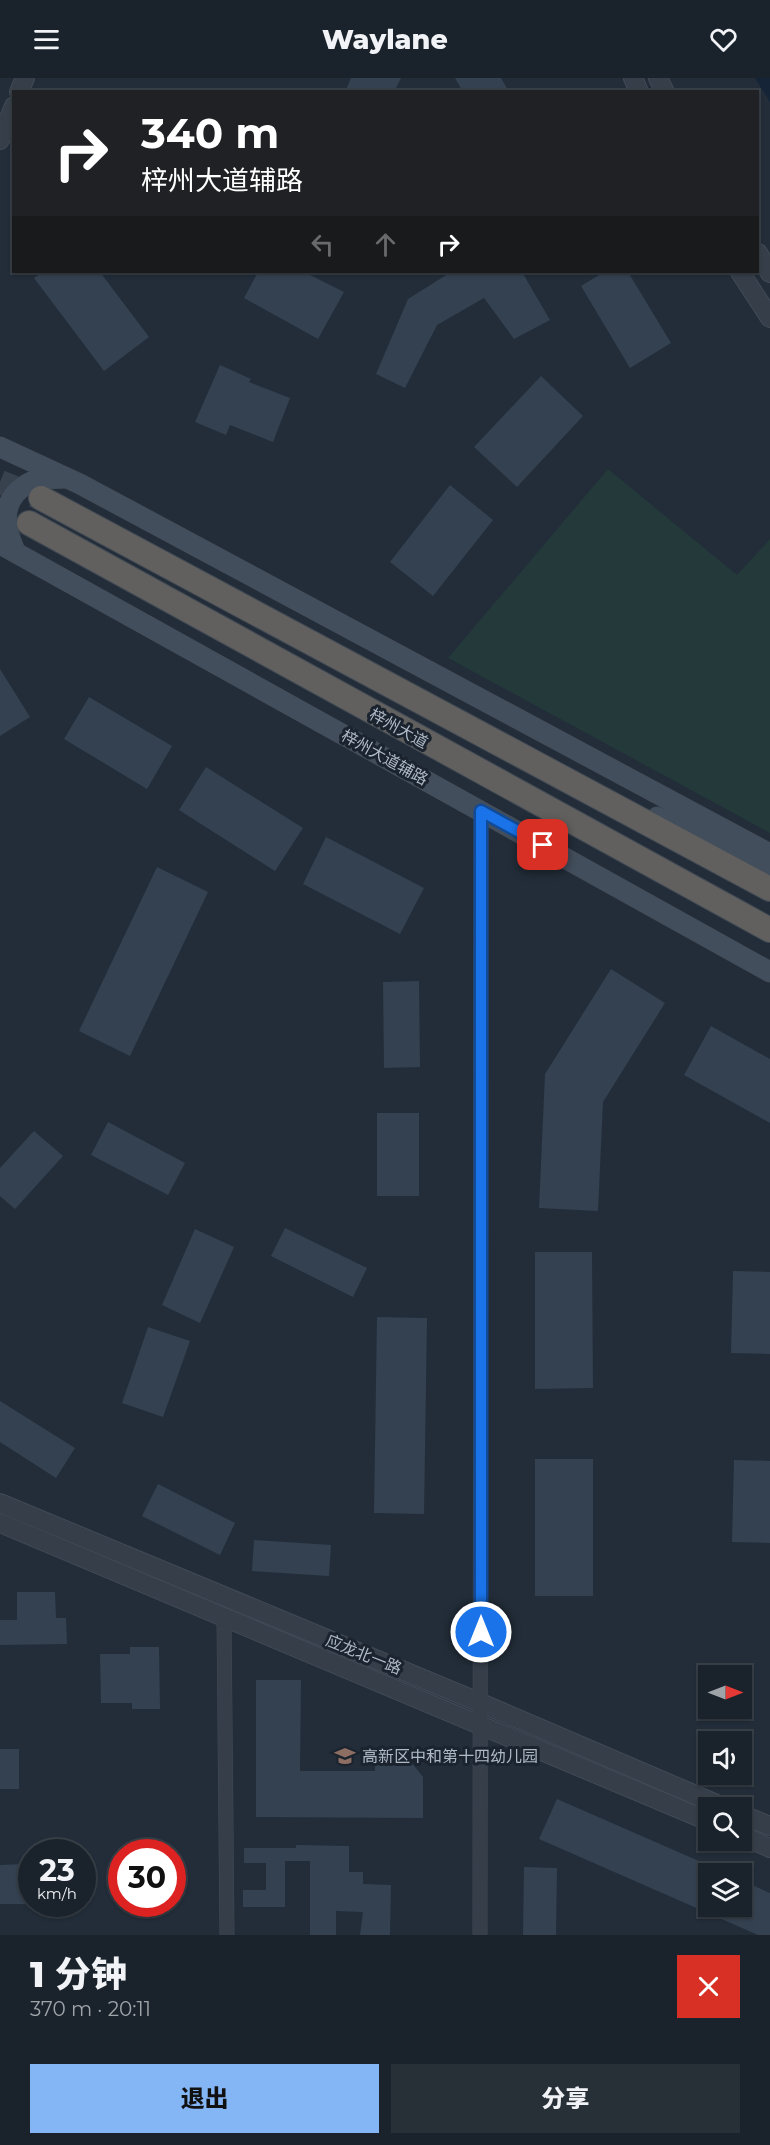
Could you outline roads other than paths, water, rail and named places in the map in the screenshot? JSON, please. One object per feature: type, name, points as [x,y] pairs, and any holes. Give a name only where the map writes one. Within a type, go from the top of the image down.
[{"type":"highway","name":"梓州大道","points":[[41,498],[770,889]]},
{"type":"highway","name":"梓州大道","points":[[29,523],[765,928]]},
{"type":"main road","points":[[0,447],[66,478],[770,854]]},
{"type":"main road","points":[[7,548],[8,504],[14,495],[28,483],[66,478]]},
{"type":"main road","name":"梓州大道辅路","points":[[7,548],[770,972]]},
{"type":"main road","points":[[544,767],[770,867]]},
{"type":"street","points":[[0,140],[12,111]]},
{"type":"street","points":[[759,255],[770,273]]},
{"type":"street","points":[[741,273],[770,318]]},
{"type":"street","points":[[480,1935],[481,811]]},
{"type":"street","name":"应龙北一路","points":[[0,1503],[481,1702],[701,1797]]},
{"type":"street","name":"应龙北一路","points":[[0,1523],[698,1817]]},
{"type":"street","points":[[224,1617],[227,1935]]},
{"type":"street","points":[[752,1819],[770,1826]]},
{"type":"street","points":[[752,1840],[770,1848]]},
{"type":"water","points":[[755,78],[770,78],[770,102]]},
{"type":"tunnel","points":[[0,482],[38,497]]},
{"type":"place","name":"高新区中和第十四幼儿园","points":[[345,1756]]}]
